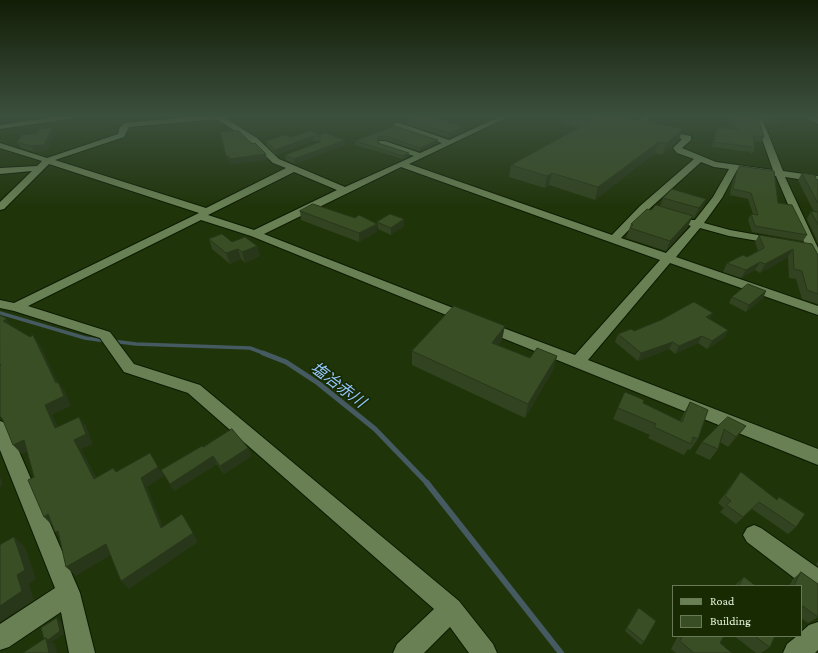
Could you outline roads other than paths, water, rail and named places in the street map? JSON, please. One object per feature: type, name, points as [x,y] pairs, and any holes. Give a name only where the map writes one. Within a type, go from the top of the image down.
[{"type":"street","points":[[5,146],[44,164],[203,214],[818,457]]},
{"type":"street","points":[[0,171],[44,164],[91,146]]},
{"type":"street","points":[[261,146],[275,160],[345,190]]},
{"type":"street","points":[[393,146],[420,155]]},
{"type":"street","points":[[255,234],[438,146]]},
{"type":"street","points":[[679,146],[677,148],[680,151],[714,164],[818,180]]},
{"type":"street","points":[[769,146],[779,173],[815,248],[818,261]]},
{"type":"street","points":[[275,160],[289,154]]},
{"type":"street","points":[[614,239],[644,208],[700,158]]},
{"type":"street","points":[[0,208],[44,164]]},
{"type":"street","points":[[400,164],[818,311]]},
{"type":"street","points":[[577,363],[697,225],[717,198],[734,167]]},
{"type":"street","points":[[8,306],[203,214],[294,168]]},
{"type":"street","points":[[644,208],[659,213]]},
{"type":"street","points":[[682,220],[729,233],[815,248]]},
{"type":"street","points":[[8,306],[105,335],[129,368],[194,389],[451,610],[484,653]]},
{"type":"street","points":[[0,428],[68,593],[82,653]]},
{"type":"street","points":[[754,534],[818,582]]},
{"type":"street","points":[[0,638],[68,593]]},
{"type":"street","points":[[406,653],[451,610]]},
{"type":"street","points":[[796,653],[818,634]]},
{"type":"waterway","name":"塩冶赤川","points":[[0,313],[85,338],[106,341]]},
{"type":"waterway","name":"塩冶赤川","points":[[112,341],[136,344],[250,348],[266,354]]},
{"type":"waterway","name":"塩冶赤川","points":[[263,353],[286,362],[318,383],[375,429],[428,484]]},
{"type":"waterway","name":"塩冶赤川","points":[[427,483],[561,653]]}]
